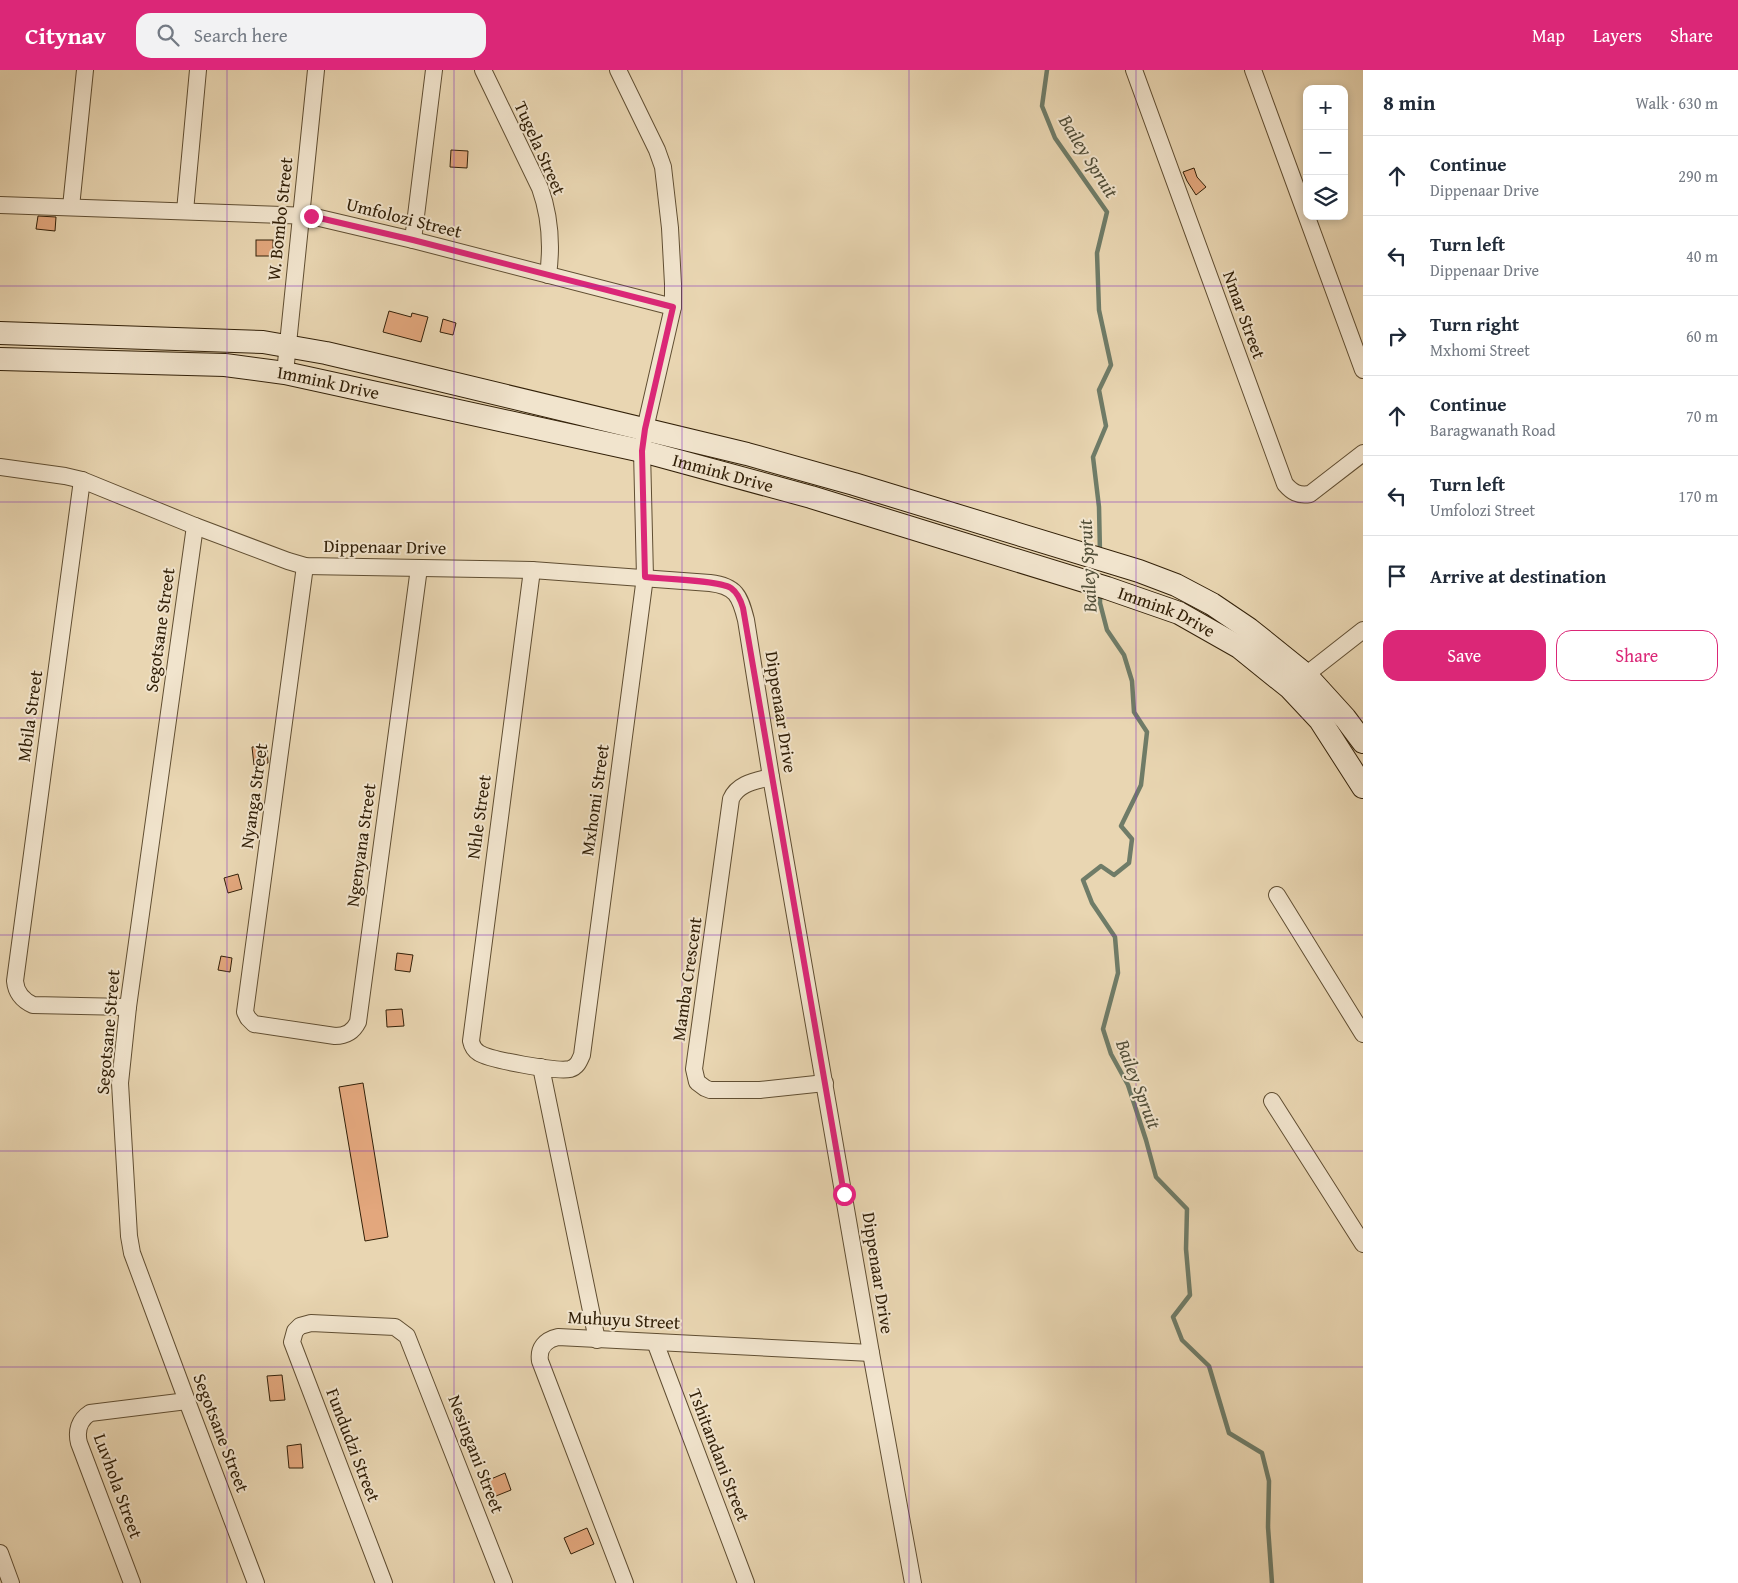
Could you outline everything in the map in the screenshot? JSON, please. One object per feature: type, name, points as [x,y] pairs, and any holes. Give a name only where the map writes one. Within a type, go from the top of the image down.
[{"type":"main road","name":"Immink Drive","points":[[0,333],[264,342],[394,368],[644,440],[810,497],[1050,570],[1179,613],[1298,681],[1345,718],[1363,742]]},
{"type":"main road","name":"Immink Drive","points":[[0,359],[216,365],[285,373],[644,440],[747,454],[1101,559],[1176,585],[1212,604],[1249,629],[1298,681],[1320,720],[1363,786]]},
{"type":"street","points":[[71,207],[85,70]]},
{"type":"street","points":[[185,211],[198,70]]},
{"type":"street","name":"W. Bombo Street","points":[[285,373],[316,70]]},
{"type":"street","points":[[413,240],[434,70]]},
{"type":"street","name":"Tugela Street","points":[[482,70],[545,201],[549,234],[550,260],[548,275]]},
{"type":"street","name":"Mxhomi Street","points":[[491,1059],[541,1067],[569,1069],[578,1065],[582,1055],[645,577],[644,440],[673,307],[673,284],[670,228],[663,167],[657,150],[618,70]]},
{"type":"street","name":"Nmar Street","points":[[1134,70],[1285,484],[1296,494],[1310,494],[1363,453]]},
{"type":"street","points":[[1252,70],[1363,370]]},
{"type":"street","name":"Umfolozi Street","points":[[0,205],[301,215],[327,219],[413,240],[673,307]]},
{"type":"street","name":"Dippenaar Drive","points":[[0,466],[82,480],[195,526],[305,566],[532,570],[645,577],[717,584],[731,589],[737,594],[746,620],[771,777],[870,1353],[913,1583]]},
{"type":"street","name":"Mbila Street","points":[[82,480],[15,981],[17,991],[21,997],[33,1005],[128,1007]]},
{"type":"street","name":"Segotsane Street","points":[[195,526],[128,1007],[120,1083],[129,1236],[132,1253],[256,1583]]},
{"type":"street","name":"Nyanga Street","points":[[258,1025],[250,1021],[246,1012],[305,566]]},
{"type":"street","name":"Ngenyana Street","points":[[258,1025],[341,1036],[349,1033],[358,1022],[419,568]]},
{"type":"street","name":"Nhle Street","points":[[491,1059],[475,1050],[472,1045],[471,1034],[532,570]]},
{"type":"street","points":[[1298,681],[1363,630]]},
{"type":"street","name":"Mamba Crescent","points":[[771,777],[741,787],[734,793],[732,799],[694,1069],[695,1077],[701,1086],[710,1090],[760,1090],[825,1083]]},
{"type":"street","points":[[1277,896],[1363,1034]]},
{"type":"street","points":[[541,1067],[597,1340]]},
{"type":"street","points":[[1272,1101],[1361,1237]]},
{"type":"street","name":"Fundudzi Street","points":[[384,1583],[292,1342],[295,1330],[310,1323],[395,1327],[410,1340]]},
{"type":"street","name":"Muhuyu Street","points":[[625,1583],[539,1358],[540,1349],[543,1345],[554,1338],[870,1353]]},
{"type":"street","name":"Nesingani Street","points":[[410,1340],[504,1583]]},
{"type":"street","name":"Tshitandani Street","points":[[654,1342],[746,1583]]},
{"type":"street","name":"Luvhola Street","points":[[132,1583],[78,1443],[78,1429],[84,1417],[90,1413],[187,1401]]},
{"type":"street","points":[[0,1553],[12,1583]]},
{"type":"building","points":[[451,150],[468,151],[467,168],[450,167]]},
{"type":"building","points":[[1194,168],[1197,177],[1206,187],[1196,195],[1183,172]]},
{"type":"building","points":[[38,216],[56,217],[55,231],[36,229]]},
{"type":"building","points":[[256,240],[273,240],[273,256],[256,256]]},
{"type":"building","points":[[389,311],[411,317],[412,313],[428,317],[421,342],[383,332]]},
{"type":"building","points":[[443,319],[456,323],[453,335],[440,332]]},
{"type":"building","points":[[267,746],[268,763],[254,765],[252,747]]},
{"type":"building","points":[[238,874],[242,889],[228,893],[224,878]]},
{"type":"building","points":[[397,953],[413,955],[410,972],[395,970]]},
{"type":"building","points":[[221,956],[232,958],[230,972],[218,970]]},
{"type":"building","points":[[402,1009],[404,1026],[387,1027],[386,1010]]},
{"type":"building","points":[[363,1083],[388,1237],[365,1241],[339,1087]]},
{"type":"building","points":[[282,1375],[285,1400],[270,1401],[267,1376]]},
{"type":"building","points":[[301,1444],[303,1468],[289,1468],[287,1446]]},
{"type":"building","points":[[505,1473],[511,1490],[491,1498],[484,1482]]},
{"type":"building","points":[[587,1528],[594,1544],[571,1554],[564,1538]]},
{"type":"waterway","name":"Bailey Spruit","points":[[1047,70],[1042,106],[1055,138],[1107,212],[1097,253],[1099,310],[1111,365],[1099,390],[1106,426],[1093,457],[1099,507],[1100,553]]},
{"type":"waterway","name":"Bailey Spruit","points":[[1100,593],[1100,603],[1107,630],[1124,655],[1132,681],[1134,712],[1147,732],[1141,785],[1121,826],[1132,839],[1129,863],[1114,875],[1101,866],[1083,880],[1092,903],[1115,937],[1118,973],[1103,1029],[1111,1054],[1128,1085],[1156,1177],[1187,1209],[1186,1249],[1190,1295],[1173,1317],[1182,1340],[1209,1366],[1229,1433],[1262,1453],[1269,1481],[1268,1527],[1272,1583]]},
{"type":"route","points":[[311,216],[413,240],[673,307],[645,429],[642,451],[645,577],[726,586],[737,594],[741,601],[746,620],[771,777],[844,1194]]}]
